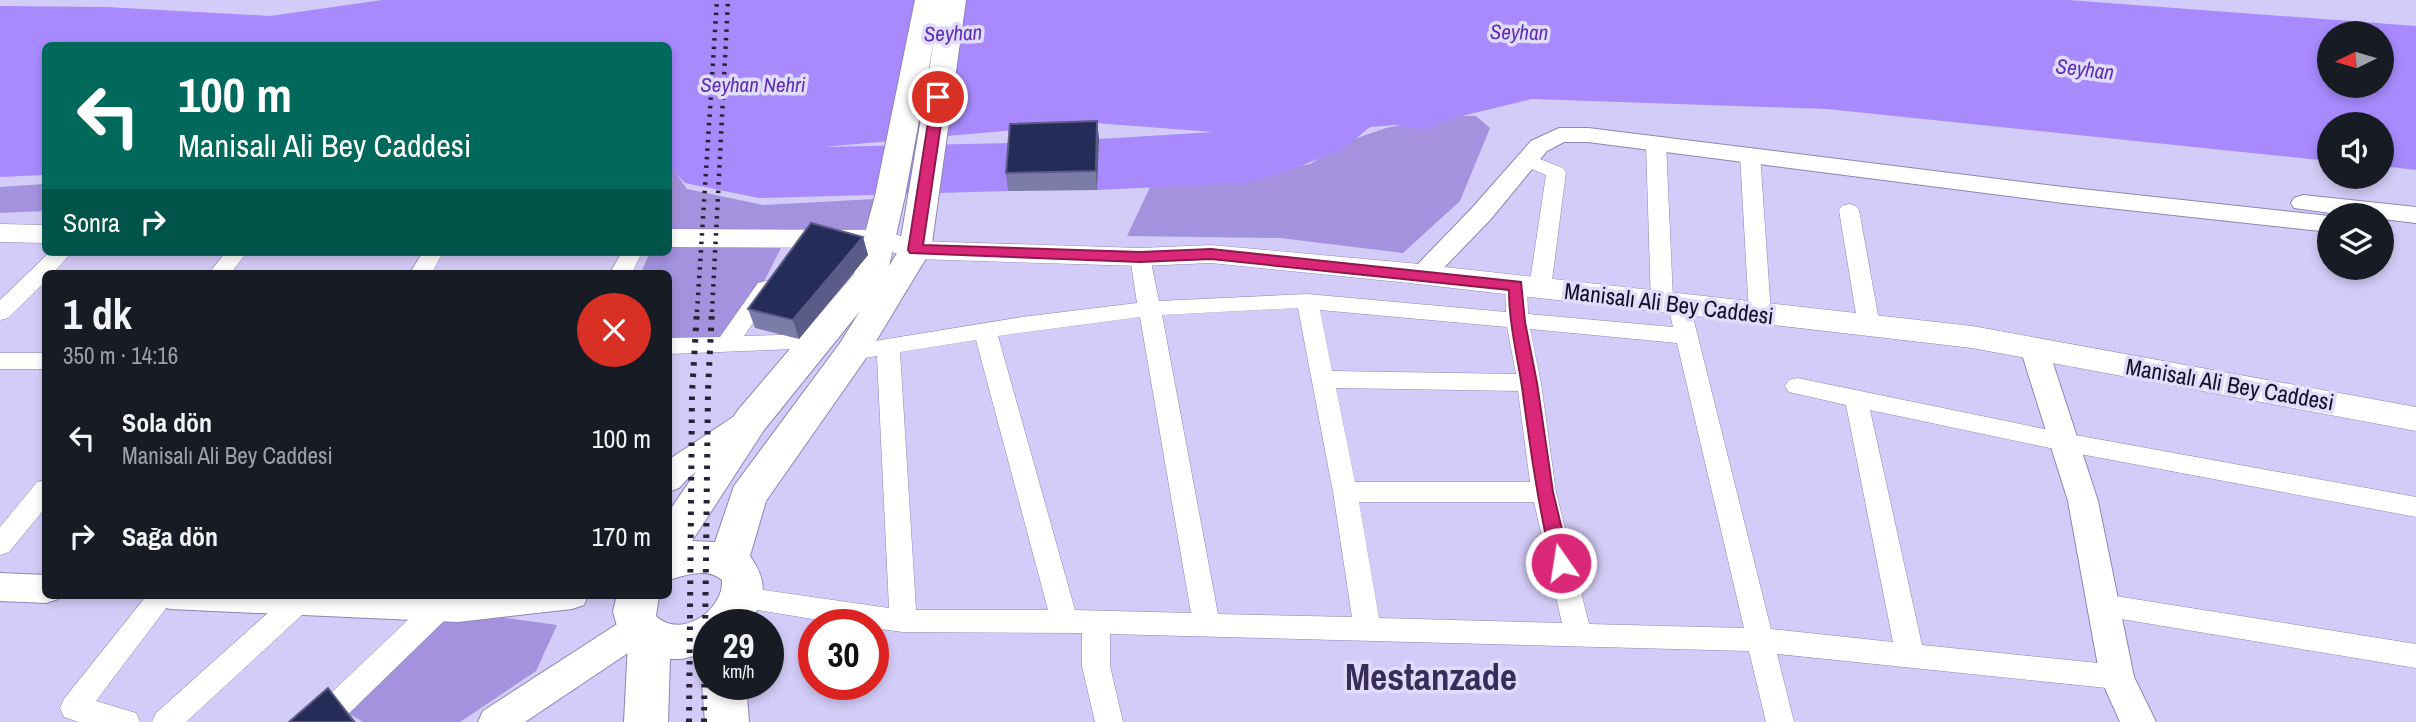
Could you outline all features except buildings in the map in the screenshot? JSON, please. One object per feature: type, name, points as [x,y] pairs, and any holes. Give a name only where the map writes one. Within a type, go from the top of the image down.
[{"type":"main road","points":[[672,540],[751,420],[813,342],[870,277],[881,239],[928,0]]},
{"type":"main road","points":[[731,595],[748,497],[852,352],[915,250],[953,0]]},
{"type":"main road","points":[[0,233],[42,234]]},
{"type":"main road","name":"Manisalı Ali Bey Caddesi","points":[[672,239],[789,255],[881,239],[915,250],[1140,257],[1211,254],[1423,274],[1972,337],[2416,419]]},
{"type":"main road","points":[[672,563],[700,554],[716,555],[731,595]]},
{"type":"main road","points":[[642,619],[665,642],[684,642],[693,639]]},
{"type":"main road","points":[[642,619],[646,722]]},
{"type":"main road","points":[[725,700],[727,722]]},
{"type":"street","points":[[1527,160],[1532,133],[1556,125],[1589,125],[1777,143],[2416,215]]},
{"type":"street","points":[[1423,274],[1481,214],[1539,146],[1559,135],[1588,135],[1750,153],[2063,195],[2317,223]]},
{"type":"street","points":[[1656,143],[1671,304],[1685,335],[1780,722]]},
{"type":"street","points":[[1750,153],[1760,314]]},
{"type":"street","points":[[1527,160],[1556,172],[1517,322],[1529,383],[1544,492],[1578,635]]},
{"type":"street","points":[[1849,210],[1869,326]]},
{"type":"street","points":[[2394,230],[2416,233]]},
{"type":"street","points":[[727,343],[789,255]]},
{"type":"street","points":[[44,270],[58,256]]},
{"type":"street","points":[[222,270],[234,256]]},
{"type":"street","points":[[1140,257],[1207,625]]},
{"type":"street","points":[[0,313],[42,272]]},
{"type":"street","points":[[852,352],[1149,308],[1244,300],[1307,301],[1517,322],[1685,335]]},
{"type":"street","points":[[1307,301],[1345,492],[1367,629]]},
{"type":"street","points":[[985,331],[1065,622]]},
{"type":"street","points":[[672,345],[813,342]]},
{"type":"street","points":[[888,346],[903,621]]},
{"type":"street","points":[[2034,348],[2083,501],[2117,677],[2138,722]]},
{"type":"street","points":[[0,361],[42,361]]},
{"type":"street","points":[[1322,379],[1529,383]]},
{"type":"street","points":[[1797,386],[2064,442],[2416,507]]},
{"type":"street","points":[[1856,398],[1910,655]]},
{"type":"street","points":[[672,476],[751,420]]},
{"type":"street","points":[[1345,492],[1544,492]]},
{"type":"street","points":[[0,545],[42,494]]},
{"type":"street","points":[[0,587],[42,589]]},
{"type":"street","points":[[731,595],[903,621],[1096,622],[1760,640],[2117,677]]},
{"type":"street","points":[[126,722],[75,708],[160,599]]},
{"type":"street","points":[[166,722],[302,599]]},
{"type":"street","points":[[334,599],[456,603],[514,599]]},
{"type":"street","points":[[320,722],[456,603]]},
{"type":"street","points":[[2103,605],[2416,656]]},
{"type":"street","points":[[496,722],[642,619]]},
{"type":"street","points":[[1096,622],[1097,666],[1109,722]]},
{"type":"shaded area","points":[[1447,116],[1476,116],[1490,128],[1460,201],[1403,253],[1280,238],[1127,236],[1151,185],[1310,164],[1351,140],[1386,128]]},
{"type":"shaded area","points":[[672,168],[687,189],[763,205],[875,199],[865,229],[775,233],[672,231]]},
{"type":"shaded area","points":[[42,184],[42,211],[0,213],[0,187]]},
{"type":"shaded area","points":[[672,242],[781,248],[735,339],[672,343],[672,270],[642,270],[648,256],[672,256]]},
{"type":"shaded area","points":[[442,609],[557,625],[536,671],[460,722],[363,722],[341,709]]},
{"type":"water","points":[[382,0],[2068,0],[2349,21],[2317,21],[2317,98],[2394,98],[2394,24],[2416,26],[2416,170],[2394,167],[2394,112],[2317,112],[2317,160],[1827,109],[1532,99],[1453,118],[1425,130],[1397,125],[1370,127],[1342,150],[1276,175],[1244,183],[1097,190],[1099,139],[1213,132],[1095,123],[823,147],[1013,143],[1008,191],[759,198],[685,183],[672,169],[672,42],[42,42],[42,175],[0,177],[0,6],[107,7],[270,16]]},
{"type":"railway","points":[[697,312],[717,0]]},
{"type":"railway","points":[[712,312],[728,0]]},
{"type":"railway","points":[[689,722],[692,394],[697,310]]},
{"type":"railway","points":[[704,722],[708,390],[712,310]]},
{"type":"district","name":"Mestanzade","points":[[1431,677]]},
{"type":"route","points":[[938,97],[915,250],[1140,257],[1211,254],[1409,272],[1516,286],[1517,322],[1529,383],[1544,492],[1561,563]]},
{"type":"water label","name":"Seyhan","points":[[1519,32]]},
{"type":"water label","name":"Seyhan","points":[[953,33]]},
{"type":"water label","name":"Seyhan","points":[[2085,69]]},
{"type":"water label","name":"Seyhan Nehri","points":[[753,84]]}]
